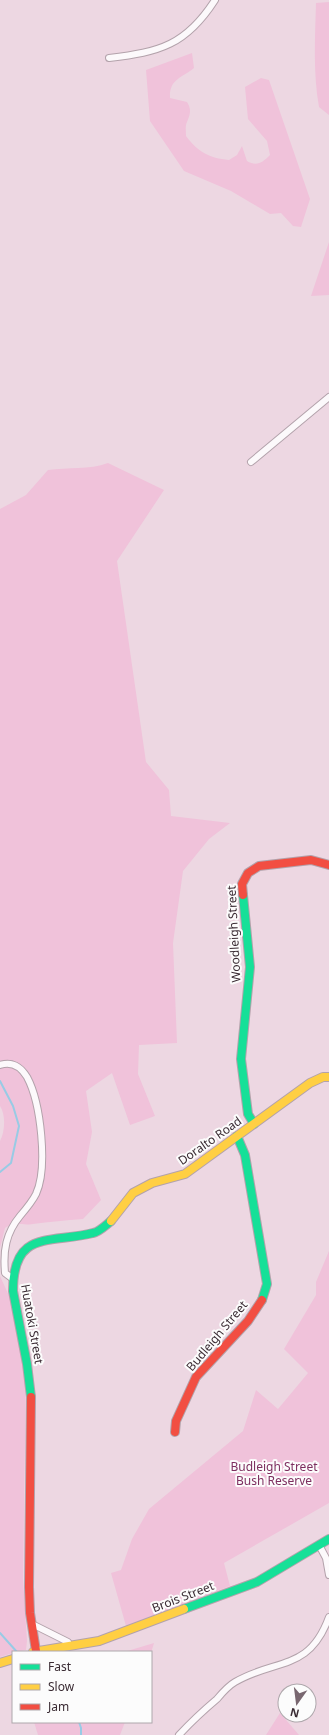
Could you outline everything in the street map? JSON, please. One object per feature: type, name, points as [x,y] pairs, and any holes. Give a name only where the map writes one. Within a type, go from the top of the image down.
[{"type":"street","points":[[109,58],[149,52],[174,42],[194,28],[215,0]]},
{"type":"street","points":[[251,462],[329,397]]},
{"type":"street","name":"Woodleigh Street","points":[[254,1124],[248,1114],[241,1059],[250,967],[242,897],[243,880],[252,870],[259,866],[312,860],[329,865]]},
{"type":"street","name":"Huatoki Street","points":[[0,1065],[6,1063],[15,1065],[25,1074],[30,1082],[37,1106],[41,1142],[42,1173],[40,1184],[31,1203],[13,1225],[5,1241],[5,1273],[13,1280],[13,1291],[27,1364],[30,1392],[29,1587],[30,1613],[35,1651]]},
{"type":"street","name":"Doralto Road","points":[[13,1280],[19,1258],[27,1248],[43,1240],[94,1234],[110,1222],[133,1193],[152,1183],[185,1174],[310,1084],[323,1077],[329,1077]]},
{"type":"street","name":"Budleigh Street","points":[[175,1432],[176,1421],[196,1377],[248,1321],[264,1297],[266,1284],[245,1155],[237,1136]]},
{"type":"street","name":"Brois Street","points":[[41,1651],[83,1645],[99,1641],[256,1582],[271,1575],[329,1539]]},
{"type":"street","points":[[319,1545],[326,1558],[329,1575]]},
{"type":"street","points":[[179,1735],[233,1684],[250,1674],[286,1664],[306,1652],[316,1642],[324,1630],[329,1617]]},
{"type":"street","points":[[32,1624],[68,1642],[69,1646]]},
{"type":"street","points":[[0,1663],[12,1659]]},
{"type":"green space","points":[[329,2],[329,115],[319,107],[315,55],[316,3]]},
{"type":"green space","points":[[192,53],[194,68],[174,83],[170,92],[170,98],[187,102],[190,107],[190,112],[186,125],[186,136],[195,146],[210,156],[229,160],[237,155],[242,146],[247,161],[254,164],[260,163],[270,155],[267,141],[248,119],[245,87],[261,78],[269,80],[310,199],[301,227],[293,226],[281,213],[270,214],[231,191],[184,171],[150,121],[146,70]]},
{"type":"green space","points":[[329,242],[329,295],[311,296]]},
{"type":"green space","points":[[108,463],[164,490],[117,561],[146,762],[169,790],[171,816],[230,823],[209,839],[183,871],[173,943],[177,1043],[139,1045],[138,1074],[155,1116],[130,1125],[112,1073],[86,1091],[92,1132],[86,1164],[101,1200],[83,1219],[16,1224],[9,1226],[5,1228],[0,1248],[0,1141],[4,1124],[0,1106],[0,509],[26,495],[48,470],[86,468]]},
{"type":"green space","name":"Budleigh Street Bush Reserve","points":[[329,1251],[329,1503],[224,1563],[230,1586],[126,1626],[111,1573],[121,1570],[132,1539],[149,1509],[243,1431],[256,1390],[278,1409],[308,1373],[284,1349],[316,1295],[316,1282]]},
{"type":"green space","points":[[0,1276],[15,1309],[26,1371],[23,1579],[27,1641],[26,1650],[12,1651],[12,1653],[0,1657]]},
{"type":"green space","points":[[154,1643],[152,1651],[127,1651]]},
{"type":"green space","points":[[277,1718],[277,1723],[289,1723],[299,1735],[266,1735]]},
{"type":"green space","points":[[34,1723],[125,1723],[120,1735],[38,1735]]},
{"type":"waterway","points":[[0,1081],[13,1106],[19,1126],[11,1163],[0,1172]]},
{"type":"waterway","points":[[0,1633],[16,1651]]},
{"type":"waterway","points":[[79,1723],[81,1735]]},
{"type":"traffic: fast","points":[[243,895],[250,967],[241,1059],[248,1114],[254,1124]]},
{"type":"traffic: fast","points":[[237,1136],[245,1155],[267,1284],[262,1300]]},
{"type":"traffic: fast","points":[[31,1397],[27,1364],[13,1291],[15,1271],[19,1257],[27,1248],[37,1243],[95,1232],[111,1221]]},
{"type":"traffic: fast","points":[[184,1609],[257,1582],[329,1539]]},
{"type":"traffic: slow","points":[[111,1221],[133,1193],[152,1183],[185,1174],[310,1083],[323,1077],[329,1077]]},
{"type":"traffic: slow","points":[[39,1651],[99,1641],[184,1609]]},
{"type":"traffic: slow","points":[[0,1663],[12,1659]]},
{"type":"traffic: jam","points":[[243,895],[242,884],[248,873],[259,866],[311,860],[329,865]]},
{"type":"traffic: jam","points":[[175,1432],[176,1421],[196,1377],[248,1321],[262,1300]]},
{"type":"traffic: jam","points":[[31,1397],[29,1587],[30,1613],[36,1651]]}]
